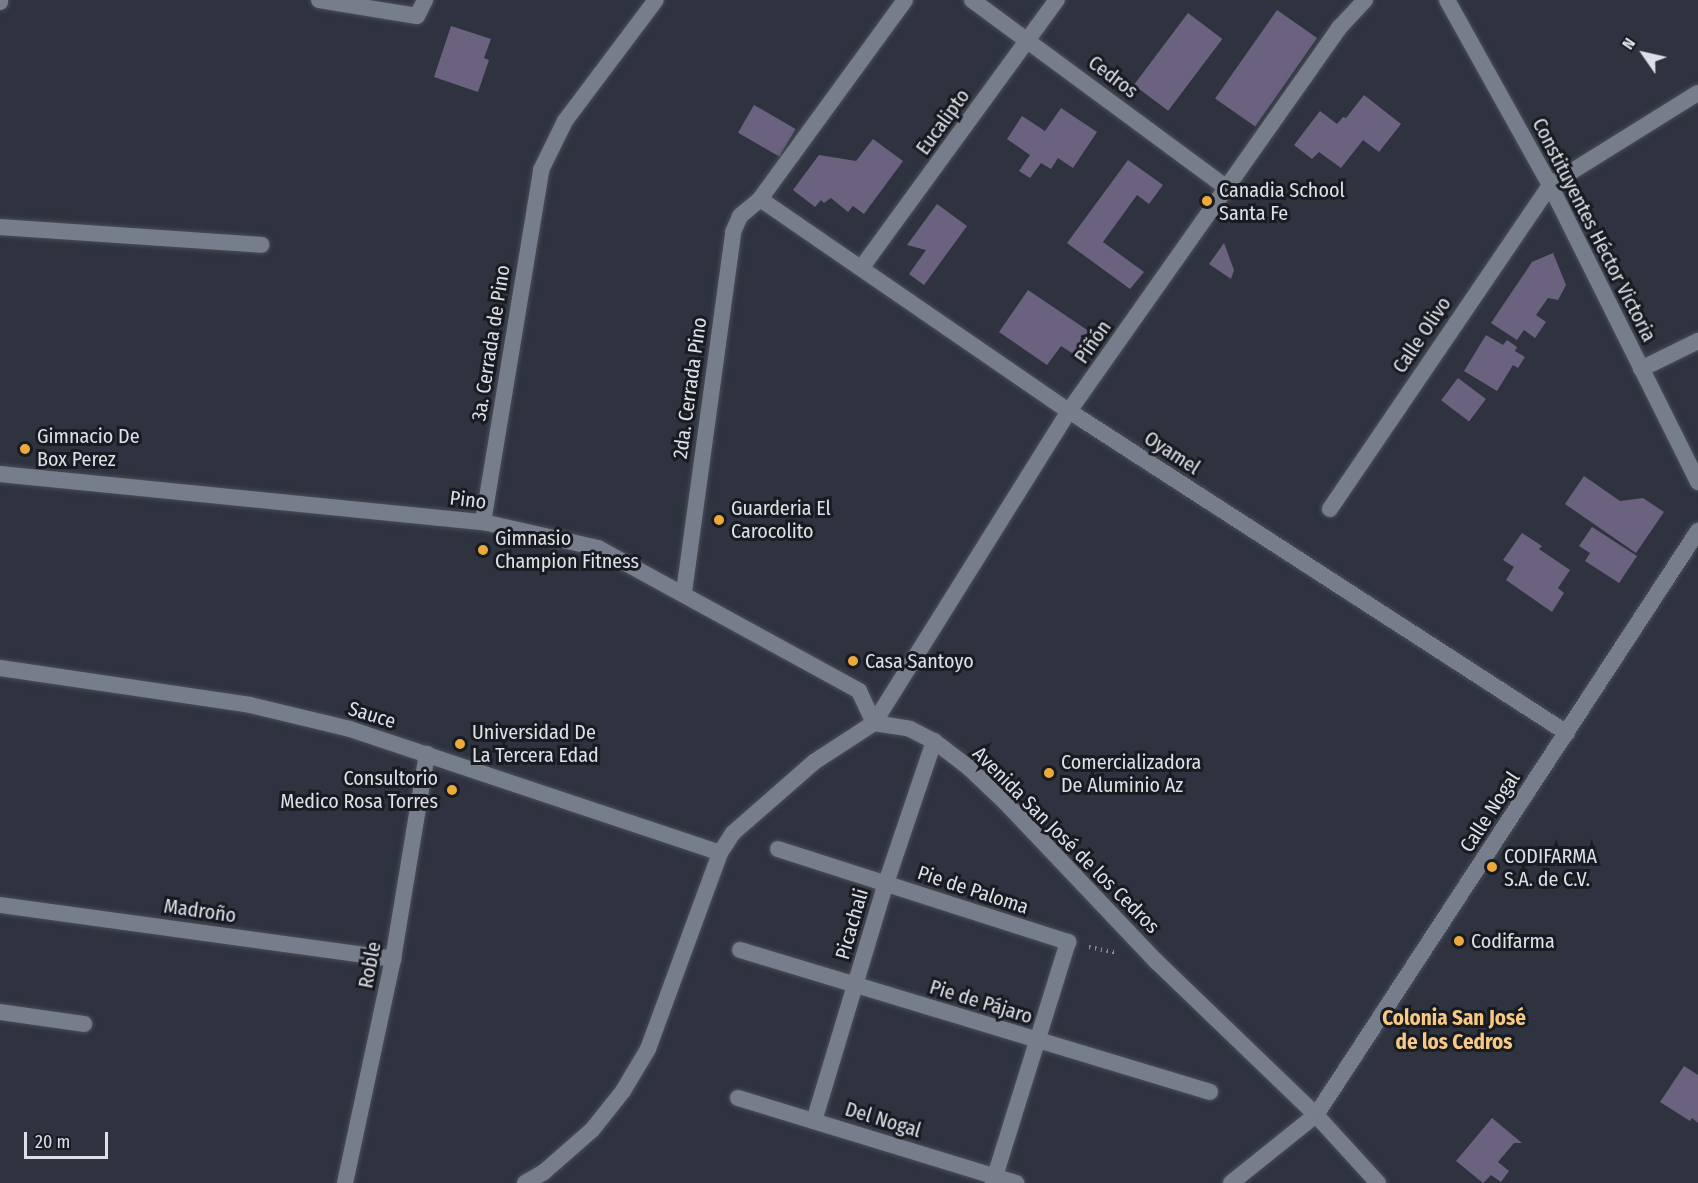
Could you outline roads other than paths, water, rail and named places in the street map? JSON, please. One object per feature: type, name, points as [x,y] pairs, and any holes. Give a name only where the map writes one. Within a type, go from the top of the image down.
[{"type":"street","points":[[319,0],[417,16],[425,0]]},
{"type":"street","name":"3a. Cerrada de Pino","points":[[483,522],[541,170],[565,121],[656,0]]},
{"type":"street","name":"2da. Cerrada Pino","points":[[684,592],[733,232],[740,216],[760,199],[905,0]]},
{"type":"street","name":"Cedros","points":[[972,0],[1228,189]]},
{"type":"street","name":"Eucalipto","points":[[862,267],[1057,0]]},
{"type":"street","name":"Piñón","points":[[874,723],[1069,411],[1228,189],[1339,28],[1365,0]]},
{"type":"street","name":"Constituyentes Héctor Victoria","points":[[1448,0],[1550,185],[1698,482]]},
{"type":"street","points":[[1550,185],[1698,93]]},
{"type":"street","name":"Calle Olivo","points":[[1330,509],[1550,185]]},
{"type":"street","name":"Oyamel","points":[[760,199],[1069,411],[1567,733]]},
{"type":"street","points":[[0,227],[261,245]]},
{"type":"street","points":[[1641,369],[1698,341]]},
{"type":"street","name":"Pino","points":[[0,474],[483,522],[598,548],[684,592],[859,690],[874,723]]},
{"type":"street","name":"Calle Nogal","points":[[1231,1183],[1316,1115],[1698,531]]},
{"type":"street","name":"Sauce","points":[[0,668],[250,705],[350,729],[720,853]]},
{"type":"street","points":[[525,1183],[544,1172],[592,1130],[623,1091],[648,1048],[720,853],[733,833],[814,762],[874,723]]},
{"type":"street","name":"Avenida San José de los Cedros","points":[[874,723],[910,729],[934,741],[968,767],[1006,803],[1157,962],[1316,1115],[1378,1183]]},
{"type":"street","name":"Picachali","points":[[814,1121],[886,884],[934,741]]},
{"type":"street","name":"Roble","points":[[345,1183],[393,959],[427,754]]},
{"type":"street","name":"Pie de Paloma","points":[[778,849],[1068,942],[1037,1041]]},
{"type":"street","name":"Madroño","points":[[0,905],[393,959]]},
{"type":"street","name":"Pie de Pájaro","points":[[740,950],[1210,1092]]},
{"type":"street","points":[[0,1012],[84,1024]]},
{"type":"street","points":[[994,1180],[1037,1041]]},
{"type":"street","name":"Del Nogal","points":[[738,1098],[994,1180],[1016,1183]]},
{"type":"place","name":"Canadia School Santa Fe","points":[[1207,201]]},
{"type":"place","name":"Gimnacio De Box Perez","points":[[25,449]]},
{"type":"place","name":"Guarderia El Carocolito","points":[[719,520]]},
{"type":"place","name":"Gimnasio Champion Fitness","points":[[483,550]]},
{"type":"place","name":"Casa Santoyo","points":[[853,661]]},
{"type":"place","name":"Universidad De La Tercera Edad","points":[[460,744]]},
{"type":"place","name":"Comercializadora De Aluminio Az","points":[[1049,773]]},
{"type":"place","name":"Consultorio Medico Rosa Torres","points":[[452,790]]},
{"type":"place","name":"CODIFARMA S.A. de C.V.","points":[[1492,867]]},
{"type":"place","name":"Codifarma","points":[[1459,941]]},
{"type":"district","name":"Colonia San José de los Cedros","points":[[1454,1030]]}]
